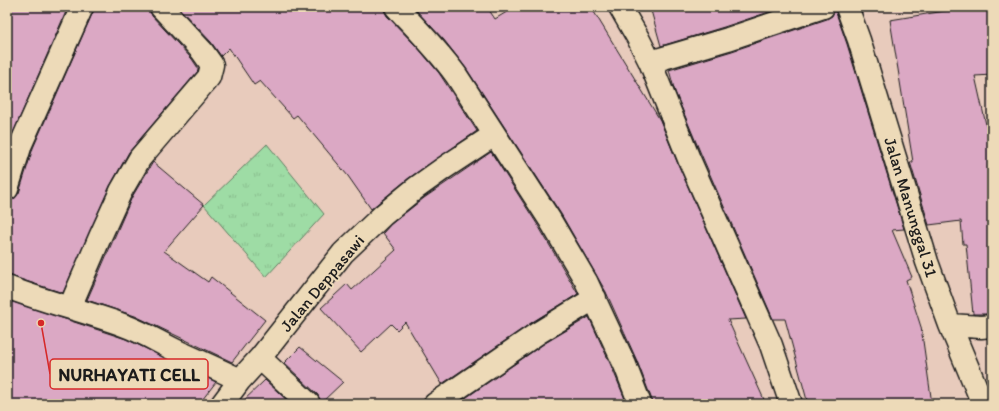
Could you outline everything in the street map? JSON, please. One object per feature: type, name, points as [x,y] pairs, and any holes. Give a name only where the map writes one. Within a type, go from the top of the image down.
[{"type":"street","points":[[7,189],[21,144],[82,7]]},
{"type":"street","points":[[70,307],[121,191],[140,158],[209,77],[212,65],[202,51],[161,7]]},
{"type":"street","points":[[396,7],[446,60],[550,220],[595,298],[625,365],[640,404]]},
{"type":"street","points":[[620,7],[650,62],[689,159],[771,345],[791,404]]},
{"type":"street","points":[[650,62],[728,39],[823,7]]},
{"type":"street","name":"Jalan Manunggal 31","points":[[848,7],[927,262],[950,325],[983,404]]},
{"type":"street","name":"Jalan Deppasawi","points":[[222,404],[343,252],[383,215],[410,193],[444,168],[494,135]]},
{"type":"street","points":[[7,286],[34,298],[70,307],[125,325],[240,380]]},
{"type":"street","points":[[435,404],[538,333],[595,298]]},
{"type":"street","points":[[950,325],[992,326]]},
{"type":"street","points":[[260,358],[309,404]]},
{"type":"green space","points":[[267,144],[324,214],[266,277],[204,205]]},
{"type":"building","points":[[7,7],[68,7],[7,147]]},
{"type":"building","points":[[94,7],[149,7],[152,16],[192,59],[198,68],[198,71],[129,152],[110,186],[63,293],[7,275],[7,201],[15,198],[19,193],[33,148]]},
{"type":"building","points":[[178,7],[384,7],[387,16],[418,48],[439,73],[477,131],[409,178],[371,209],[348,176],[297,115],[293,118],[260,81],[254,85],[229,48],[221,56],[211,42]]},
{"type":"building","points":[[413,7],[487,7],[495,19],[515,7],[591,7],[660,120],[746,319],[728,320],[766,404],[652,404],[652,400],[637,361],[606,292],[561,214],[466,68],[444,40]]},
{"type":"building","points":[[650,7],[784,7],[661,46]]},
{"type":"building","points":[[992,7],[992,75],[975,76],[989,138],[992,138],[992,314],[973,314],[966,244],[963,244],[961,221],[929,225],[910,162],[913,162],[890,20],[951,9]]},
{"type":"building","points":[[835,10],[847,44],[904,229],[892,230],[912,277],[906,280],[921,327],[932,404],[808,404],[785,319],[773,319],[675,92],[669,70],[732,51],[827,19],[832,16]]},
{"type":"building","points":[[491,152],[539,227],[578,294],[531,323],[442,384],[405,322],[397,330],[391,324],[361,352],[321,308],[347,284],[352,290],[396,250],[383,233],[391,224],[424,198]]},
{"type":"building","points":[[153,162],[204,205],[164,251],[208,282],[211,277],[265,320],[232,362],[135,316],[87,300],[132,197]]},
{"type":"building","points":[[7,300],[126,339],[216,382],[199,404],[7,404]]},
{"type":"building","points":[[589,317],[627,404],[457,404],[545,343]]},
{"type":"building","points":[[300,347],[343,382],[321,403],[318,395],[284,363]]},
{"type":"building","points":[[265,380],[291,404],[240,404]]},
{"type":"place","name":"NURHAYATI CELL","points":[[41,323]]}]
